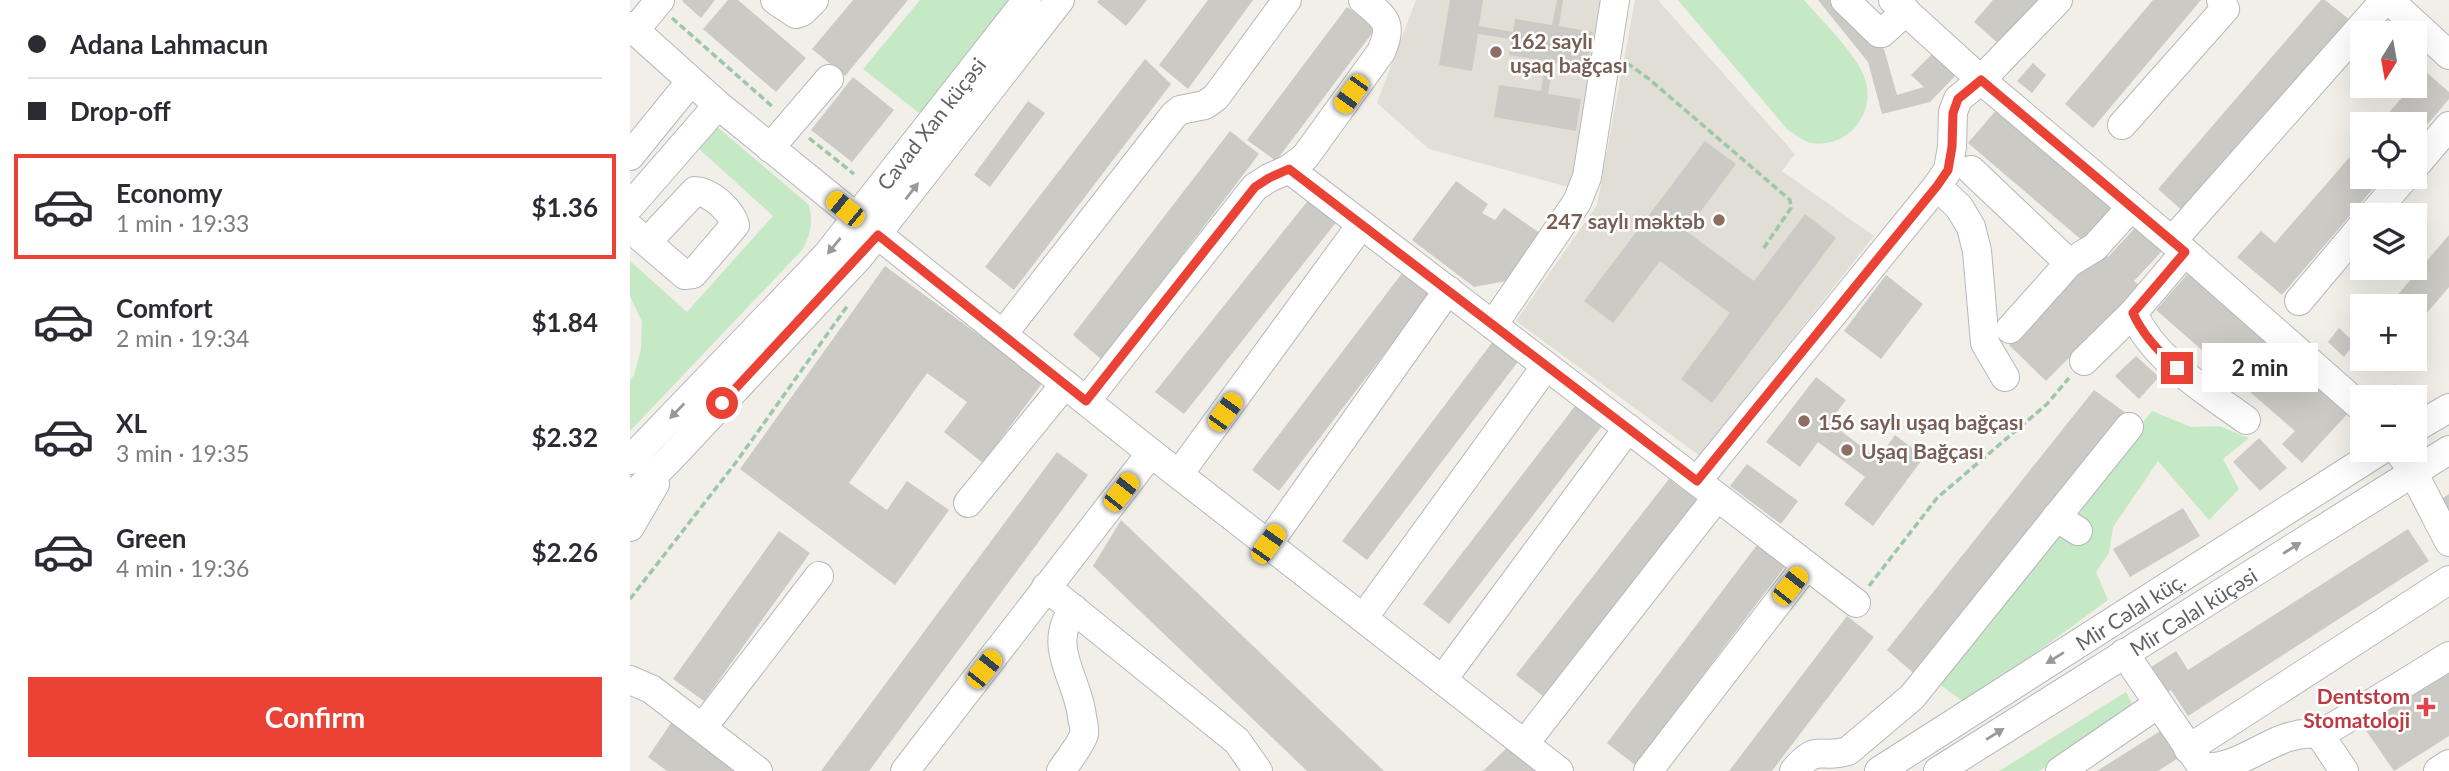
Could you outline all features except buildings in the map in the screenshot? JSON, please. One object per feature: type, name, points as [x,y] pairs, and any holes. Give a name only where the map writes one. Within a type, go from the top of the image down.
[{"type":"street","points":[[775,0],[796,13],[802,12],[814,0]]},
{"type":"street","name":"Cavad Xan küçəsi","points":[[630,460],[827,255],[867,227],[1027,0]]},
{"type":"street","name":"Cavad Xan küçəsi","points":[[669,460],[1060,0]]},
{"type":"street","points":[[1003,334],[1174,115],[1180,110],[1205,106],[1216,97],[1287,0]]},
{"type":"street","points":[[1086,401],[1255,187],[1305,157],[1384,45],[1389,27],[1382,16],[1363,0]]},
{"type":"street","points":[[1493,325],[1577,202],[1587,177],[1615,0]]},
{"type":"street","points":[[1845,0],[1879,33],[1882,33],[1899,6],[1981,80],[2178,246],[2350,397]]},
{"type":"street","points":[[1525,743],[1707,489],[1948,170],[1953,113],[1958,99],[1981,80],[2058,0]]},
{"type":"street","points":[[2122,125],[2225,9],[2221,0]]},
{"type":"street","points":[[2084,361],[2133,313],[2178,246],[2387,0],[2449,55]]},
{"type":"street","points":[[659,2],[632,28],[691,82],[867,227],[1086,401],[1559,771]]},
{"type":"street","points":[[770,148],[829,79]]},
{"type":"street","points":[[630,156],[691,82]]},
{"type":"street","points":[[630,206],[718,105]]},
{"type":"street","points":[[2427,152],[2449,126]]},
{"type":"street","points":[[1289,169],[1856,603]]},
{"type":"street","points":[[1971,170],[2069,263]]},
{"type":"street","points":[[1937,186],[1959,207],[1971,227],[1977,251],[1985,344],[2005,377]]},
{"type":"street","points":[[2382,203],[2395,189]]},
{"type":"street","points":[[2010,329],[2069,263],[2095,247],[2131,207]]},
{"type":"street","points":[[1179,474],[1361,225]]},
{"type":"street","points":[[2299,301],[2350,240]]},
{"type":"street","points":[[1268,544],[1448,290]]},
{"type":"street","points":[[2133,313],[2137,323],[2164,356],[2191,380],[2246,420]]},
{"type":"street","points":[[1364,617],[1546,366]]},
{"type":"street","points":[[968,502],[1065,384]]},
{"type":"street","points":[[2427,421],[2449,408]]},
{"type":"street","points":[[1794,771],[1807,755],[1848,751],[1912,697],[2067,524],[2129,427]]},
{"type":"street","points":[[1443,679],[1628,428]]},
{"type":"street","name":"Mir Cəlal küçəsi","points":[[2427,456],[2449,450]]},
{"type":"street","points":[[905,771],[1152,453]]},
{"type":"street","points":[[630,498],[669,460]]},
{"type":"street","points":[[630,527],[669,460]]},
{"type":"street","name":"Mir Cəlal küç.","points":[[1879,771],[2362,462]]},
{"type":"street","name":"Mir Cəlal küçəsi","points":[[1938,771],[2124,653],[2404,462]]},
{"type":"street","points":[[2406,462],[2449,542]]},
{"type":"street","points":[[1648,771],[1806,566]]},
{"type":"street","points":[[703,727],[819,576]]},
{"type":"street","points":[[2208,765],[2449,580]]},
{"type":"street","points":[[1046,587],[1237,741],[1258,771]]},
{"type":"street","points":[[1061,771],[1084,734],[1082,709],[1065,666],[1062,638],[1066,619],[1074,609]]},
{"type":"street","points":[[2124,653],[2158,704],[2208,765]]},
{"type":"street","points":[[2208,765],[2260,762],[2288,737],[2308,732],[2320,734],[2449,656]]},
{"type":"street","points":[[630,680],[651,689],[758,771]]},
{"type":"street","points":[[1912,697],[1950,726]]},
{"type":"street","points":[[2060,771],[2158,704]]},
{"type":"street","points":[[2320,734],[2344,771]]},
{"type":"street","points":[[2438,771],[2449,764]]},
{"type":"path","points":[[659,2],[791,123],[854,174]]},
{"type":"path","points":[[1606,52],[1649,79],[1790,200],[1791,208],[1763,249]]},
{"type":"path","points":[[630,599],[737,461],[850,303]]},
{"type":"path","points":[[1856,603],[1937,498],[2047,404],[2084,361]]},
{"type":"shaded area","name":"162 saylı uşaq bağçası","points":[[1416,0],[1604,0],[1572,188],[1429,149],[1377,103]]},
{"type":"shaded area","name":"247 saylı məktəb","points":[[1635,0],[1658,0],[1795,154],[1782,171],[1874,236],[1700,456],[1516,321],[1597,205]]},
{"type":"green space","points":[[920,0],[1014,0],[923,116],[863,69]]},
{"type":"green space","points":[[1678,0],[1804,0],[1848,51],[1862,72],[1868,95],[1862,118],[1846,136],[1835,141],[1823,144],[1805,141],[1787,129]]},
{"type":"green space","points":[[716,126],[809,205],[809,233],[803,249],[630,431],[630,380],[641,349],[642,322],[630,296],[630,261],[687,312],[773,216],[698,148]]},
{"type":"green space","points":[[2152,411],[2191,427],[2219,426],[2249,438],[2223,459],[2239,489],[2209,520],[2158,461],[2113,527],[2109,553],[2096,572],[2108,600],[1966,704],[1934,680]]},
{"type":"green space","points":[[2126,692],[2135,710],[2039,771],[1999,771]]},
{"type":"place","name":"162 saylı uşaq bağçası","points":[[1496,52]]},
{"type":"place","name":"247 saylı məktəb","points":[[1719,220]]},
{"type":"place","name":"156 saylı uşaq bağçası","points":[[1804,421]]},
{"type":"place","name":"Uşaq Bağçası","points":[[1847,450]]},
{"type":"place","name":"Dentstom Stomatoloji","points":[[2426,707]]},
{"type":"route","points":[[722,403],[878,235],[1086,401],[1255,187],[1289,169],[1697,481],[1937,186],[1948,170],[1952,147],[1951,125],[1958,99],[1981,80],[2185,252],[2133,313],[2150,340],[2177,368]]}]
